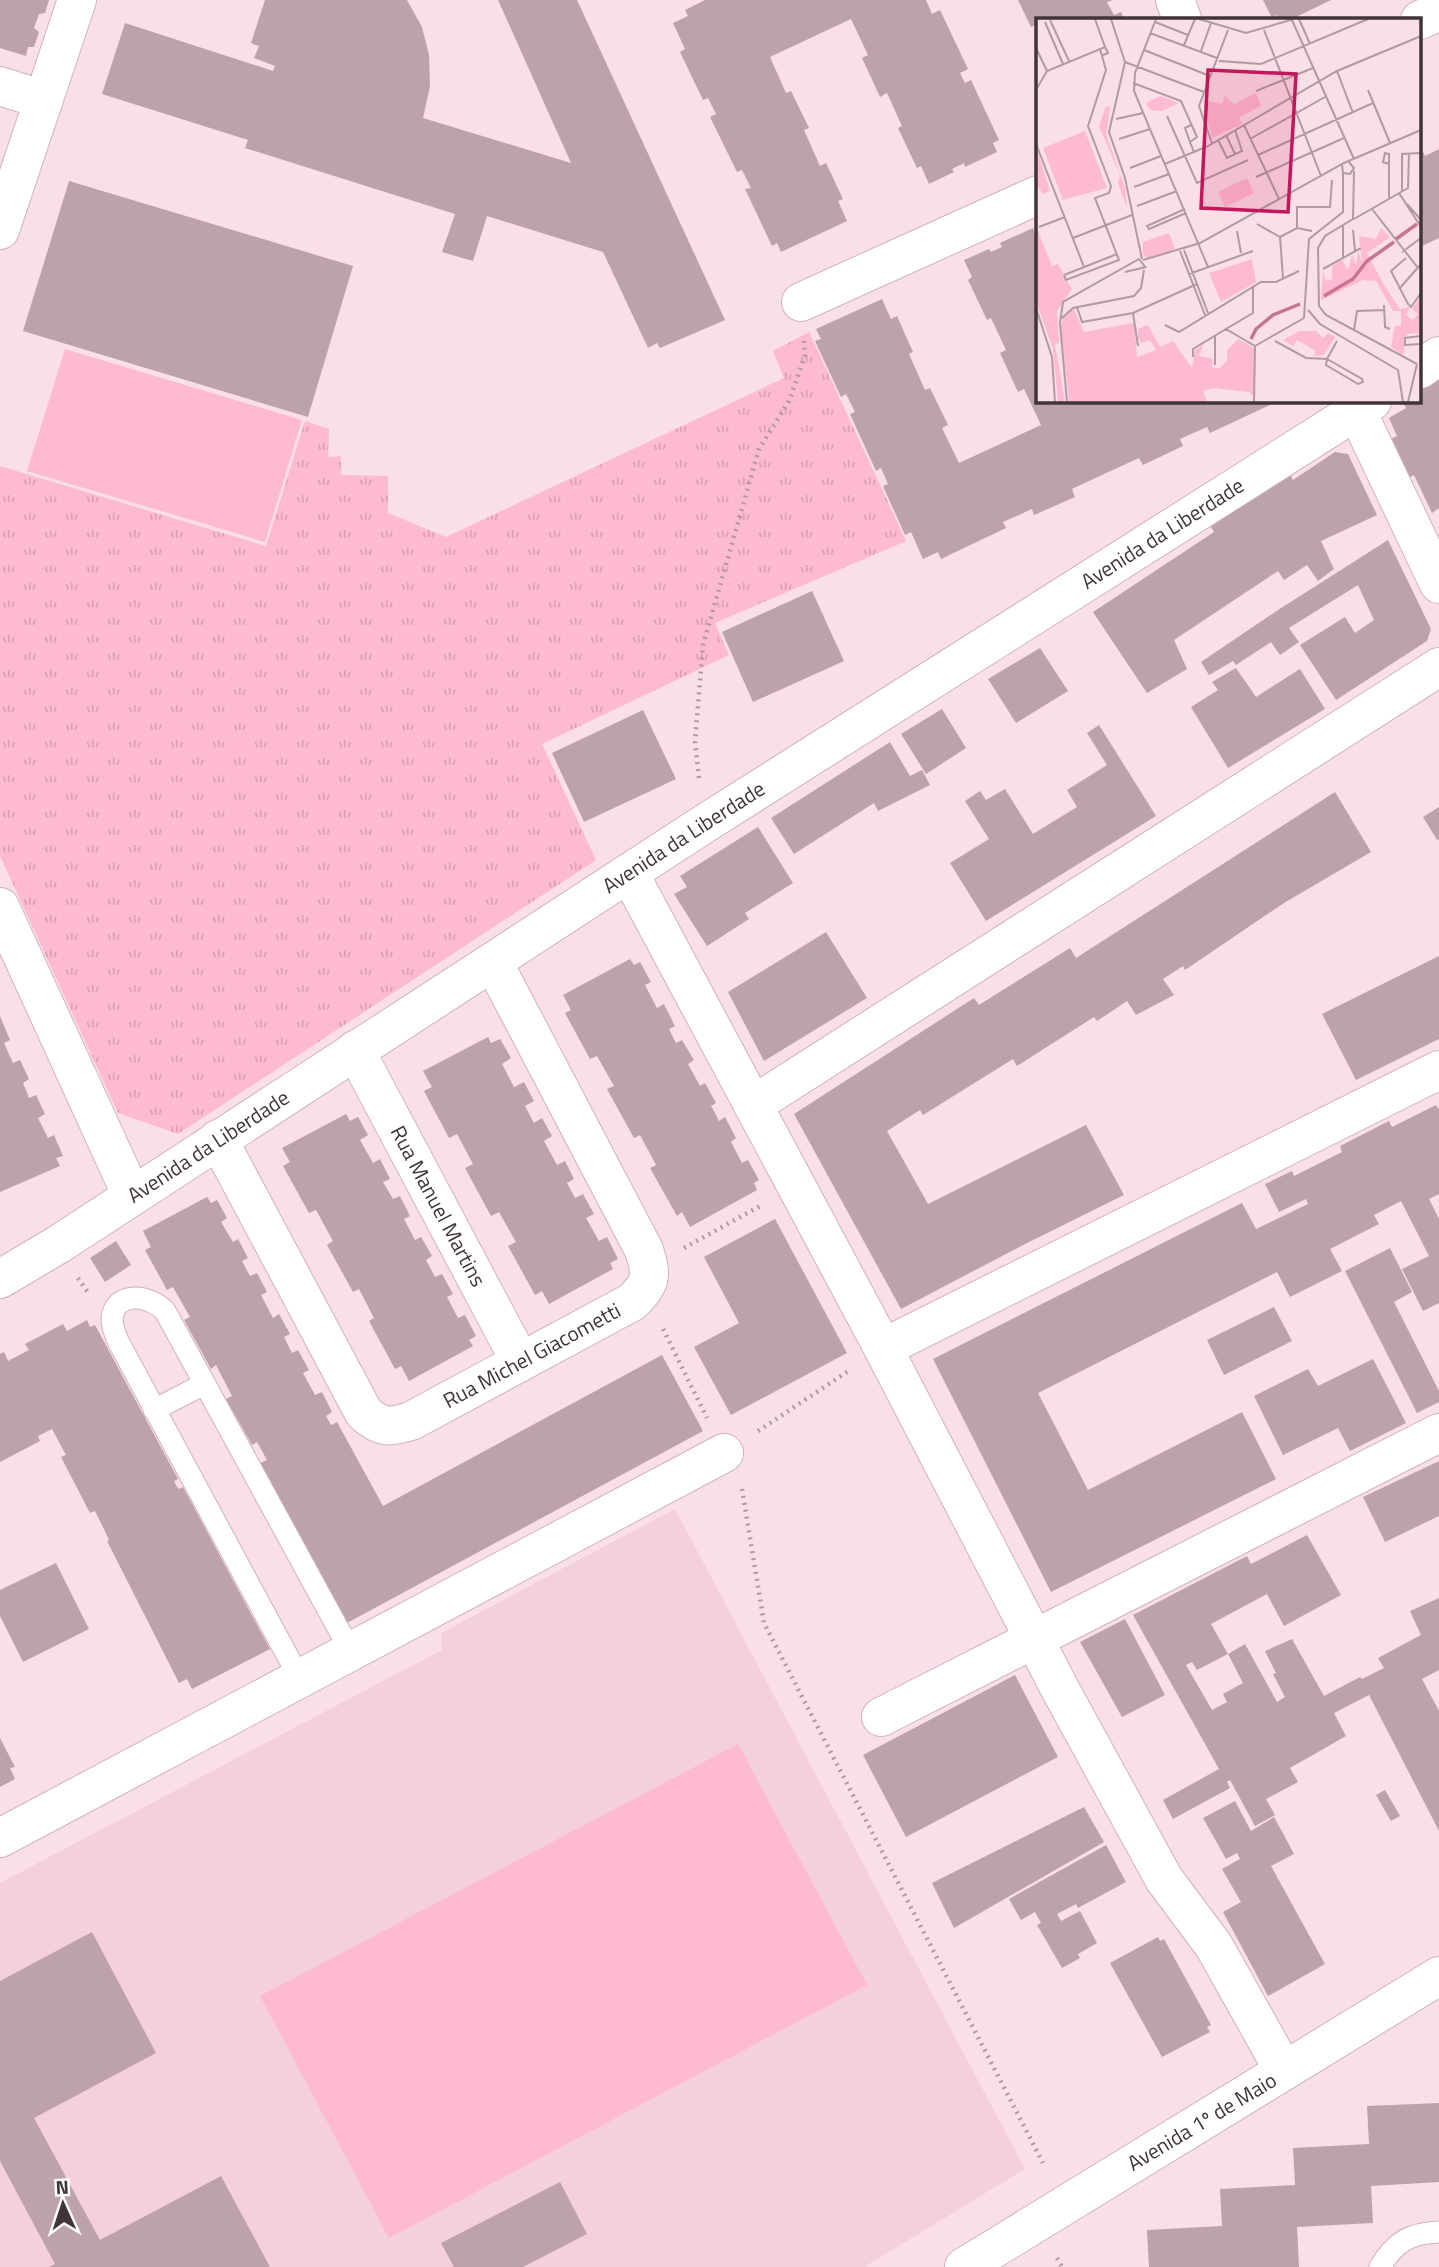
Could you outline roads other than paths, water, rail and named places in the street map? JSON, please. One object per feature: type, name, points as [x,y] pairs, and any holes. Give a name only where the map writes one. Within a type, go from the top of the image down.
[{"type":"street","points":[[0,230],[77,0]]},
{"type":"street","points":[[1175,0],[1182,18]]},
{"type":"street","points":[[1422,19],[1439,11]]},
{"type":"street","points":[[0,86],[44,100]]},
{"type":"street","points":[[801,302],[1036,196]]},
{"type":"street","points":[[1422,368],[1439,356]]},
{"type":"street","points":[[1360,404],[1439,584]]},
{"type":"street","name":"Avenida da Liberdade","points":[[0,1279],[1360,404]]},
{"type":"street","points":[[753,1105],[1439,667]]},
{"type":"street","points":[[629,873],[1164,1879],[1214,1946],[1284,2071]]},
{"type":"street","points":[[0,907],[132,1196]]},
{"type":"street","name":"Rua Michel Giacometti","points":[[218,1139],[364,1413],[384,1426],[398,1426],[411,1421],[632,1301],[647,1278],[644,1250],[493,962]]},
{"type":"street","name":"Rua Manuel Martins","points":[[355,1050],[520,1361]]},
{"type":"street","points":[[883,1348],[1439,1070]]},
{"type":"street","points":[[881,1717],[1439,1433]]},
{"type":"street","points":[[0,1838],[724,1453]]},
{"type":"street","name":"Avenida 1º de Maio","points":[[964,2267],[1439,1976]]},
{"type":"lane","points":[[300,1679],[114,1332],[114,1311],[128,1299],[150,1299],[165,1311],[351,1651]]},
{"type":"lane","points":[[154,1410],[204,1384]]},
{"type":"lane","points":[[1380,2267],[1389,2251],[1405,2239],[1439,2232]]}]
